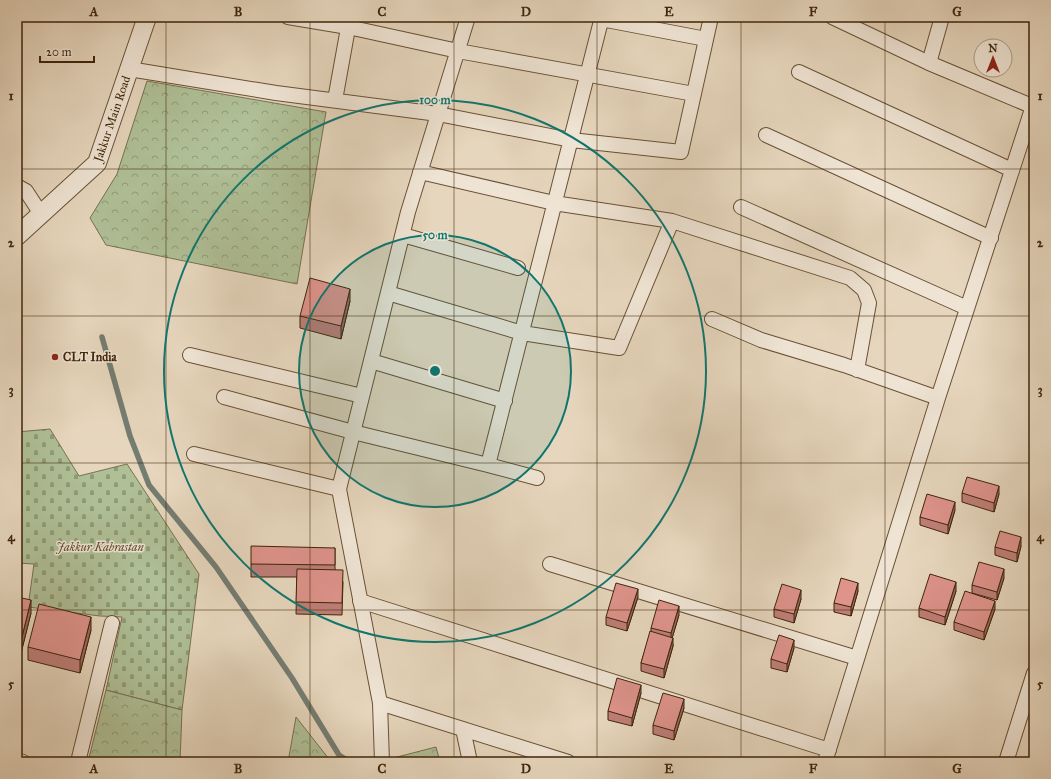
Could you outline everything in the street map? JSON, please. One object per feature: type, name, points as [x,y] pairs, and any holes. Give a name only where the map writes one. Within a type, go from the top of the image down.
[{"type":"street","points":[[288,17],[349,22],[458,50],[694,94]]},
{"type":"street","points":[[382,761],[380,703],[339,489],[402,235],[468,17]]},
{"type":"street","points":[[129,69],[276,92],[438,114],[570,140],[681,152],[711,17]]},
{"type":"street","points":[[360,601],[827,756],[938,398],[1033,106],[929,63],[832,17]]},
{"type":"street","points":[[929,63],[942,17]]},
{"type":"street","name":"Jakkur Main Road","points":[[17,236],[97,163],[145,18]]},
{"type":"street","points":[[488,465],[602,18],[706,39]]},
{"type":"street","points":[[335,100],[349,22]]},
{"type":"street","points":[[799,72],[1012,170]]},
{"type":"street","points":[[766,135],[991,238]]},
{"type":"street","points":[[420,172],[554,203],[672,221],[850,278],[864,290],[870,303],[856,370]]},
{"type":"street","points":[[17,186],[26,191],[41,214]]},
{"type":"street","points":[[741,207],[967,308]]},
{"type":"street","points":[[388,293],[522,333],[619,348],[672,221]]},
{"type":"street","points":[[402,235],[518,268]]},
{"type":"street","points":[[712,319],[762,340],[938,398]]},
{"type":"street","points":[[190,355],[362,396]]},
{"type":"street","points":[[371,361],[505,400]]},
{"type":"street","points":[[224,397],[353,432],[537,478]]},
{"type":"street","points":[[194,454],[339,489]]},
{"type":"street","points":[[550,564],[857,658]]},
{"type":"street","points":[[78,762],[112,623]]},
{"type":"street","points":[[1006,762],[1034,673]]},
{"type":"street","points":[[380,703],[568,762]]},
{"type":"street","points":[[462,729],[470,762]]},
{"type":"street","points":[[17,760],[23,762]]},
{"type":"green space","points":[[147,81],[326,112],[297,284],[106,245],[90,218],[117,174]]},
{"type":"green space","name":"Jakkur Kabrastan","points":[[50,429],[79,476],[127,464],[199,574],[182,710],[106,690],[122,617],[100,616],[28,607],[34,564],[17,563],[17,432]]},
{"type":"green space","points":[[106,690],[182,710],[180,762],[88,762]]},
{"type":"green space","points":[[296,717],[329,759],[333,762],[288,762]]},
{"type":"green space","points":[[436,747],[440,762],[397,762],[397,757]]},
{"type":"building","points":[[17,184],[21,186],[17,190]]},
{"type":"building","points":[[310,278],[350,289],[341,326],[300,316]]},
{"type":"building","points":[[967,477],[999,486],[994,503],[962,493]]},
{"type":"building","points":[[927,494],[955,502],[948,525],[920,517]]},
{"type":"building","points":[[1000,531],[1021,537],[1017,553],[995,547]]},
{"type":"building","points":[[251,546],[335,548],[335,565],[251,564]]},
{"type":"building","points":[[979,562],[1004,569],[997,592],[972,585]]},
{"type":"building","points":[[297,569],[343,570],[342,603],[296,602]]},
{"type":"building","points":[[930,574],[956,582],[945,617],[919,608]]},
{"type":"building","points":[[841,578],[858,583],[851,607],[834,603]]},
{"type":"building","points":[[616,583],[638,589],[627,623],[606,617]]},
{"type":"building","points":[[782,584],[801,590],[794,614],[774,609]]},
{"type":"building","points":[[965,591],[995,601],[984,632],[954,622]]},
{"type":"building","points":[[17,597],[31,600],[20,645],[17,644]]},
{"type":"building","points":[[659,600],[679,606],[671,633],[651,628]]},
{"type":"building","points":[[39,604],[91,617],[80,660],[28,647]]},
{"type":"building","points":[[650,631],[673,638],[664,669],[641,663]]},
{"type":"building","points":[[779,635],[794,640],[787,664],[771,659]]},
{"type":"building","points":[[617,678],[641,685],[632,718],[608,711]]},
{"type":"building","points":[[663,693],[684,699],[674,731],[653,725]]},
{"type":"waterway","points":[[102,337],[130,436],[149,485],[216,567],[292,678],[339,755],[350,762]]},
{"type":"place","name":"CLT India","points":[[55,357]]}]
